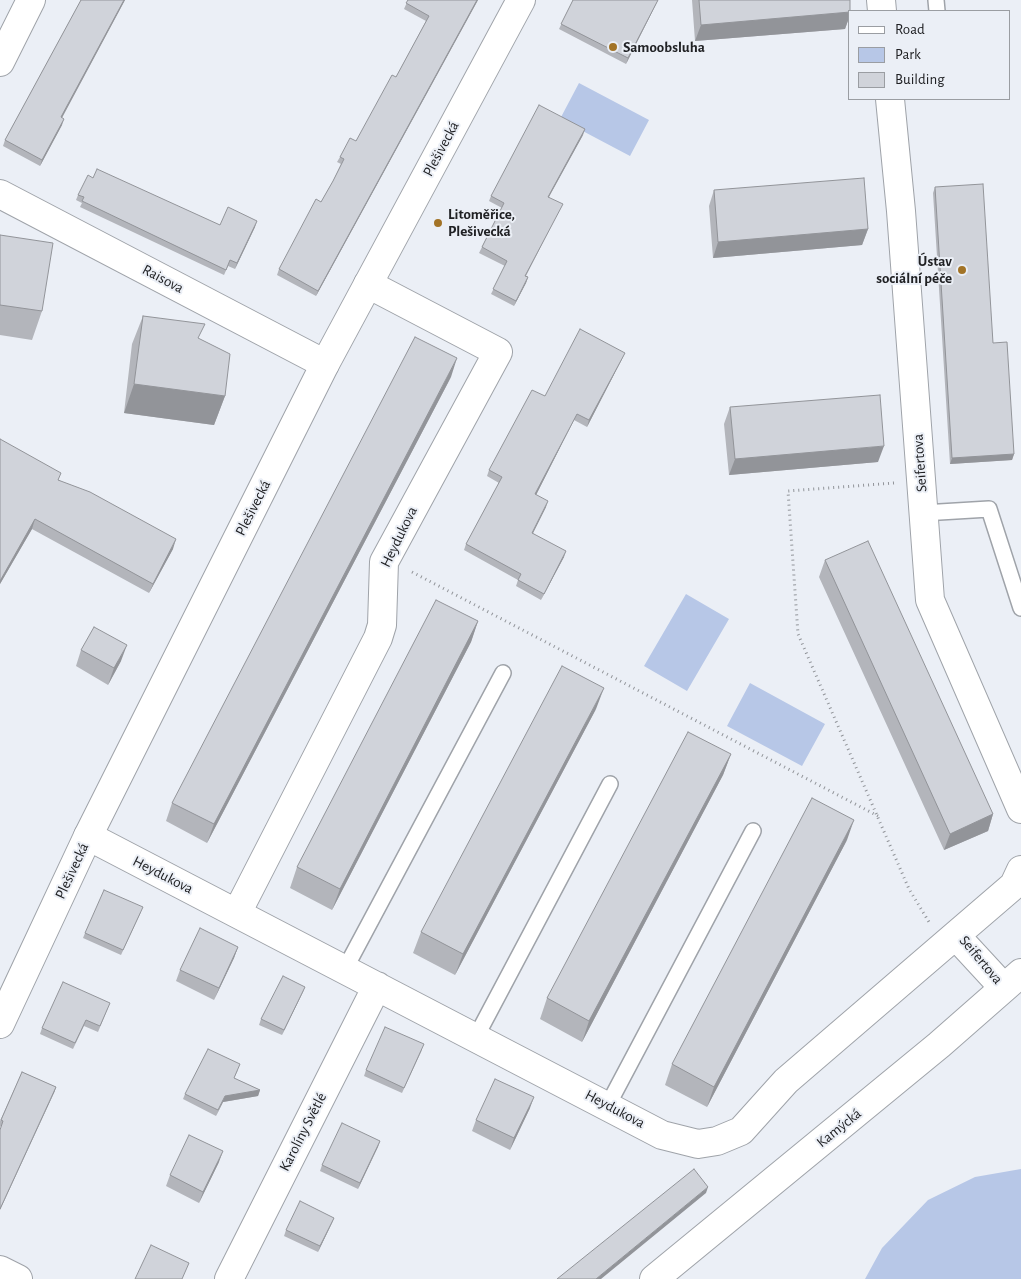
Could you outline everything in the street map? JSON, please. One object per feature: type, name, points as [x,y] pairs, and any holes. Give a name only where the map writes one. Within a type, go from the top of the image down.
[{"type":"street","points":[[0,62],[31,0]]},
{"type":"street","name":"Plešivecká","points":[[0,1024],[88,836],[325,364],[521,0]]},
{"type":"street","name":"Seifertova","points":[[890,100],[932,607],[1021,809]]},
{"type":"street","name":"Raisova","points":[[0,194],[325,364]]},
{"type":"street","name":"Heydukova","points":[[237,913],[378,638],[382,625],[384,562],[498,352],[368,284]]},
{"type":"street","name":"Heydukova","points":[[88,836],[676,1140],[698,1144],[717,1140],[741,1130],[786,1081],[950,941]]},
{"type":"street","name":"Seifertova","points":[[1013,981],[950,941],[1014,885],[1021,870]]},
{"type":"street","name":"Kamýcká","points":[[654,1279],[939,1046],[1013,981]]},
{"type":"street","name":"Karolíny Světlé","points":[[228,1279],[377,986]]},
{"type":"street","points":[[0,1270],[18,1279]]},
{"type":"lane","points":[[923,513],[989,509],[1021,608]]},
{"type":"lane","points":[[344,969],[503,673]]},
{"type":"lane","points":[[476,1037],[610,784]]},
{"type":"lane","points":[[608,1105],[753,831]]},
{"type":"path","points":[[921,481],[788,490],[798,634],[909,888],[950,941]]},
{"type":"path","points":[[404,567],[634,690],[878,816]]},
{"type":"green space","points":[[579,83],[649,120],[630,156],[560,119]]},
{"type":"green space","points":[[686,594],[729,619],[687,691],[644,666]]},
{"type":"green space","points":[[750,683],[825,724],[802,766],[727,726]]},
{"type":"green space","points":[[1021,1169],[1021,1279],[865,1279],[882,1248],[928,1200],[975,1177]]},
{"type":"building","points":[[81,0],[124,0],[61,117],[64,119],[42,160],[5,140]]},
{"type":"building","points":[[408,0],[477,0],[318,291],[279,269],[316,199],[321,202],[333,181],[344,159],[340,157],[350,138],[356,141],[392,75],[396,77],[429,16],[406,3]]},
{"type":"building","name":"Samoobsluha","points":[[573,0],[658,0],[628,58],[561,24]]},
{"type":"building","points":[[699,0],[850,0],[850,10],[848,12],[701,25]]},
{"type":"building","points":[[539,105],[585,129],[548,197],[563,204],[525,276],[528,277],[516,301],[493,289],[507,261],[482,247],[504,203],[491,196]]},
{"type":"building","points":[[97,169],[220,225],[228,207],[257,221],[237,263],[230,260],[226,270],[82,201],[84,197],[78,195],[88,175],[93,178]]},
{"type":"building","points":[[864,178],[868,229],[718,242],[714,190]]},
{"type":"building","name":"Ústav sociální péče","points":[[983,184],[993,343],[1007,342],[1014,454],[952,458],[935,187]]},
{"type":"building","points":[[0,235],[53,243],[42,311],[0,305]]},
{"type":"building","points":[[143,316],[205,324],[198,338],[230,354],[225,396],[134,384]]},
{"type":"building","points":[[580,329],[625,353],[589,420],[577,414],[535,494],[548,501],[532,533],[566,551],[544,594],[518,580],[521,574],[466,544],[502,477],[489,470],[532,390],[545,396]]},
{"type":"building","points":[[415,337],[457,358],[214,824],[172,803]]},
{"type":"building","points":[[880,395],[884,446],[735,459],[730,407]]},
{"type":"building","points":[[0,439],[61,473],[58,480],[90,492],[176,539],[153,584],[35,519],[0,581]]},
{"type":"building","points":[[868,541],[993,814],[950,834],[825,560]]},
{"type":"building","points":[[436,600],[478,621],[340,889],[297,867]]},
{"type":"building","points":[[94,627],[127,645],[114,668],[81,650]]},
{"type":"building","points":[[562,666],[604,688],[463,954],[421,932]]},
{"type":"building","points":[[688,732],[731,754],[589,1021],[547,998]]},
{"type":"building","points":[[812,798],[854,820],[714,1087],[672,1064]]},
{"type":"building","points":[[104,890],[143,907],[123,950],[85,933]]},
{"type":"building","points":[[200,928],[238,947],[219,988],[180,970]]},
{"type":"building","points":[[283,976],[305,987],[284,1030],[261,1019]]},
{"type":"building","points":[[63,982],[110,1003],[100,1026],[86,1020],[75,1043],[42,1028]]},
{"type":"building","points":[[385,1027],[424,1044],[404,1088],[366,1070]]},
{"type":"building","points":[[208,1049],[240,1064],[234,1078],[260,1090],[225,1096],[218,1110],[185,1094]]},
{"type":"building","points":[[22,1072],[56,1087],[0,1209],[0,1130],[3,1121],[1,1120]]},
{"type":"building","points":[[495,1079],[534,1097],[514,1138],[476,1120]]},
{"type":"building","points":[[342,1123],[380,1141],[360,1183],[322,1165]]},
{"type":"building","points":[[189,1135],[223,1151],[203,1192],[170,1175]]},
{"type":"building","points":[[694,1169],[708,1187],[596,1279],[557,1279]]},
{"type":"building","points":[[300,1201],[334,1218],[320,1246],[286,1230]]},
{"type":"building","points":[[151,1245],[189,1263],[182,1279],[135,1279]]},
{"type":"place","name":"Samoobsluha","points":[[613,47]]},
{"type":"place","name":"Litoměřice, Plešivecká","points":[[438,223]]},
{"type":"place","name":"Ústav sociální péče","points":[[962,270]]}]
